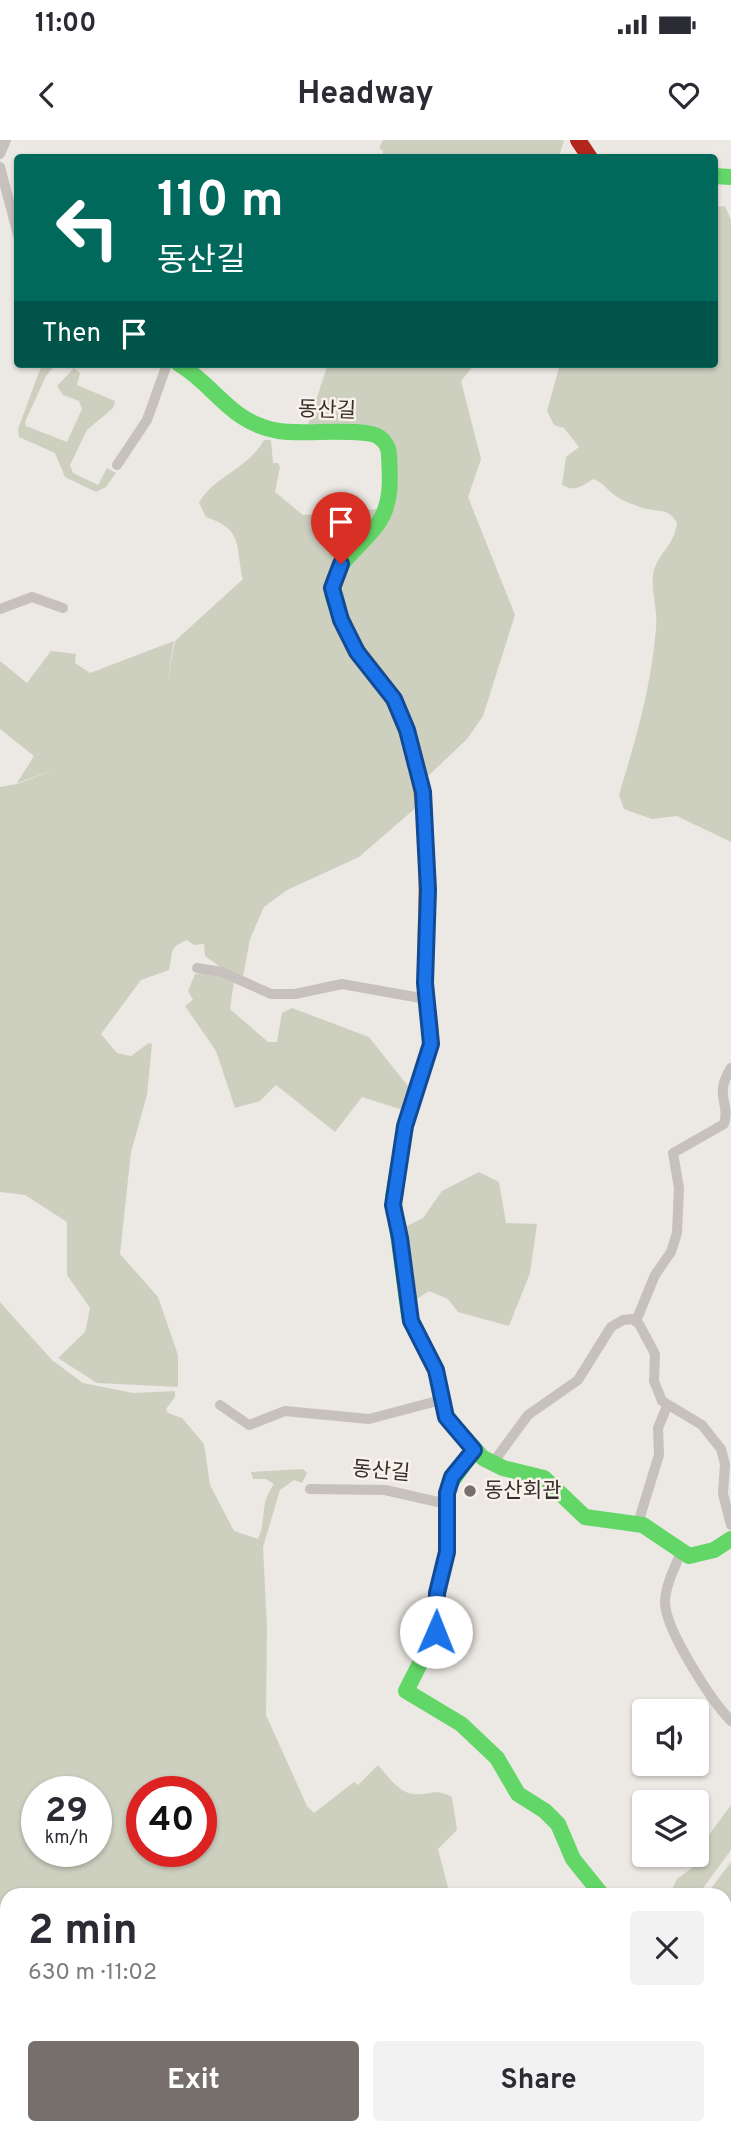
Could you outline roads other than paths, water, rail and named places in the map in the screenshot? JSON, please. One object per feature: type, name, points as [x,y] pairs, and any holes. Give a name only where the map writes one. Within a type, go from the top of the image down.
[{"type":"street","points":[[0,154],[6,140]]},
{"type":"street","points":[[0,167],[14,220]]},
{"type":"street","points":[[117,466],[147,420],[166,368]]},
{"type":"street","name":"동산길","points":[[185,368],[204,381],[230,411],[255,426],[278,431],[368,433],[380,438],[389,448],[392,478],[387,507],[381,519],[341,564],[332,593],[349,638],[394,699],[419,774],[425,813],[428,890],[426,999],[430,1052],[405,1126],[393,1205],[400,1238],[409,1315],[436,1370],[446,1417],[474,1450],[492,1464],[544,1478],[585,1517],[638,1523],[658,1532],[681,1552]]},
{"type":"street","points":[[0,609],[32,597],[63,608]]},
{"type":"street","points":[[197,968],[222,972],[271,994],[295,994],[342,984],[426,999]]},
{"type":"street","points":[[636,1321],[655,1275],[671,1252],[677,1233],[679,1188],[673,1153],[724,1124],[726,1117],[721,1090],[731,1068]]},
{"type":"street","points":[[492,1464],[528,1415],[578,1380],[611,1327],[626,1319],[636,1321],[656,1354],[654,1381],[667,1406],[702,1426],[721,1449],[725,1464],[723,1494],[731,1525]]},
{"type":"street","points":[[220,1405],[249,1425],[285,1410],[369,1419],[441,1401]]},
{"type":"street","points":[[638,1523],[659,1455],[658,1428],[667,1406]]},
{"type":"street","points":[[474,1450],[452,1477],[447,1504],[447,1552],[437,1593],[436,1632],[406,1691],[461,1724],[497,1758],[518,1794],[545,1811],[558,1824],[573,1859],[596,1888]]},
{"type":"street","name":"동산길","points":[[310,1489],[385,1490],[447,1504]]},
{"type":"street","points":[[731,1539],[703,1555],[689,1556],[681,1552],[666,1594],[666,1612],[691,1661],[731,1721]]},
{"type":"place","name":"동산회관","points":[[470,1491]]}]
